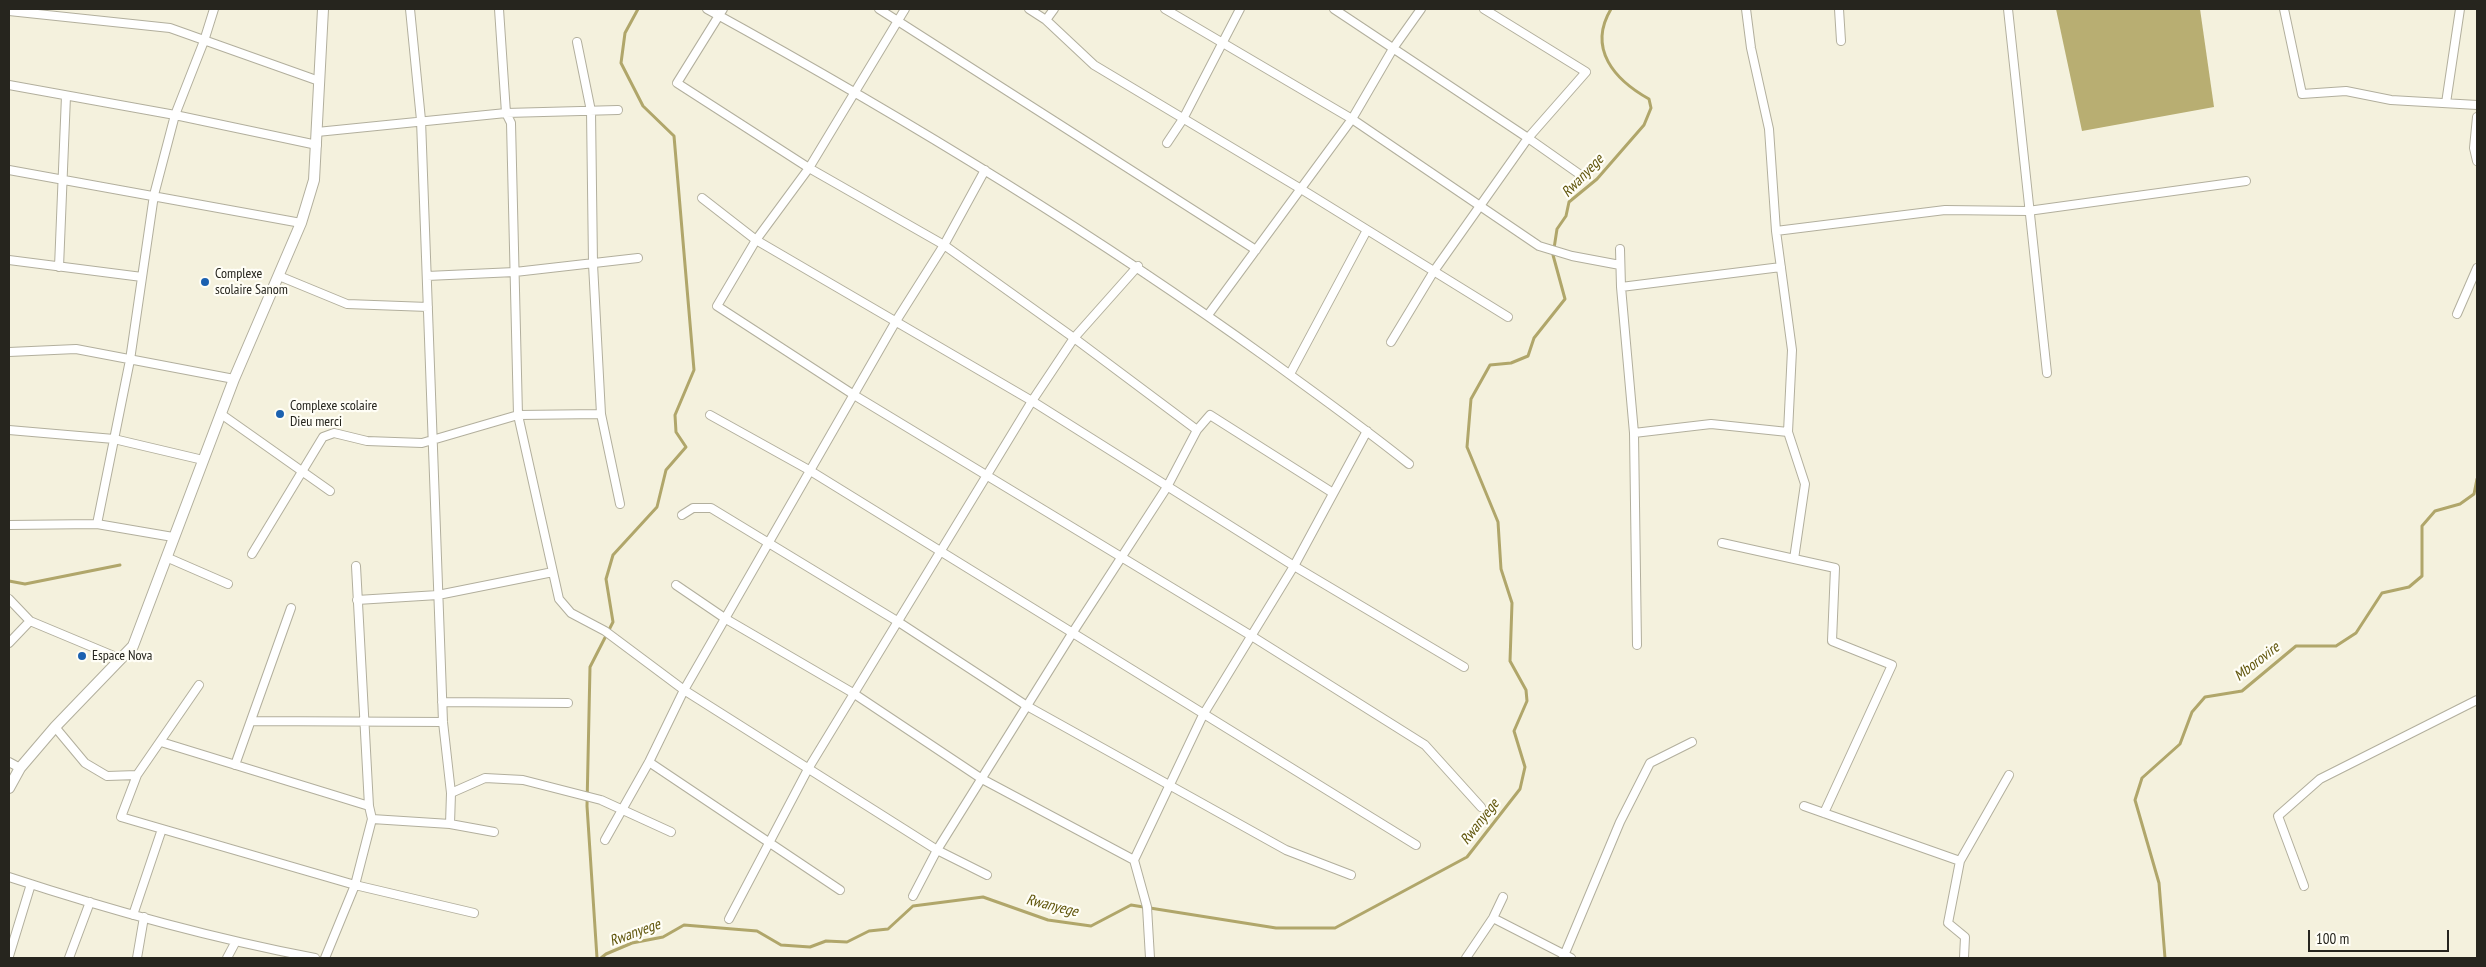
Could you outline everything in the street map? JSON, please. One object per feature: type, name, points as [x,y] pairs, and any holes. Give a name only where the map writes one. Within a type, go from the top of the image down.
[{"type":"street","points":[[97,524],[130,360],[154,196],[175,115],[214,9]]},
{"type":"street","points":[[9,788],[20,768],[133,646],[234,379],[301,223],[314,180],[323,9]]},
{"type":"street","points":[[410,9],[421,120],[442,702],[451,793],[450,824]]},
{"type":"street","points":[[498,9],[506,113],[511,123],[518,415],[559,599],[571,613],[608,634],[684,690],[937,850],[987,875]]},
{"type":"street","points":[[707,9],[722,12],[856,91],[1138,266],[1367,430],[1408,464]]},
{"type":"street","points":[[879,9],[899,20],[1256,250]]},
{"type":"street","points":[[905,9],[809,168],[756,240],[718,306],[854,395],[986,477],[1250,636],[1425,745],[1481,807]]},
{"type":"street","points":[[1029,9],[1046,20],[1094,65],[1301,189],[1508,317]]},
{"type":"street","points":[[1046,20],[1054,9]]},
{"type":"street","points":[[1165,9],[1223,41],[1352,119],[1539,246],[1572,256],[1620,265]]},
{"type":"street","points":[[1167,144],[1183,119],[1240,9]]},
{"type":"street","points":[[1334,9],[1394,47],[1582,176]]},
{"type":"street","points":[[1208,315],[1352,119],[1394,47],[1421,9]]},
{"type":"street","points":[[1391,342],[1434,271],[1528,138],[1586,72],[1484,9]]},
{"type":"street","points":[[1746,9],[1751,48],[1769,128],[1776,231],[1792,350],[1788,432],[1805,484],[1794,559]]},
{"type":"street","points":[[1839,9],[1842,41]]},
{"type":"street","points":[[2008,9],[2028,211],[2047,373]]},
{"type":"street","points":[[2284,9],[2302,94],[2346,91],[2391,100],[2477,105]]},
{"type":"street","points":[[2446,103],[2460,9]]},
{"type":"street","points":[[9,11],[170,28],[318,81]]},
{"type":"street","points":[[722,12],[677,84],[809,168],[944,245],[1074,338],[1197,430]]},
{"type":"street","points":[[576,42],[591,111],[593,264],[601,414],[620,504]]},
{"type":"street","points":[[9,85],[175,115],[317,145]]},
{"type":"street","points":[[59,267],[66,96]]},
{"type":"street","points":[[317,132],[421,120],[506,113],[618,110]]},
{"type":"street","points":[[2477,117],[2474,148],[2477,161]]},
{"type":"street","points":[[9,170],[63,178],[301,223]]},
{"type":"street","points":[[605,840],[649,762],[684,690],[896,321],[944,245],[985,170]]},
{"type":"street","points":[[1776,231],[1945,210],[2028,211],[2246,181]]},
{"type":"street","points":[[702,198],[756,240],[1032,401],[1294,566],[1464,667]]},
{"type":"street","points":[[1290,374],[1367,230]]},
{"type":"street","points":[[1620,249],[1621,287],[1634,433],[1637,645]]},
{"type":"street","points":[[426,276],[515,272],[638,258]]},
{"type":"street","points":[[9,260],[142,277]]},
{"type":"street","points":[[729,919],[808,769],[1032,401],[1074,338],[1138,266]]},
{"type":"street","points":[[1621,287],[1781,267]]},
{"type":"street","points":[[2457,314],[2477,268]]},
{"type":"street","points":[[279,276],[347,304],[428,307]]},
{"type":"street","points":[[9,352],[76,349],[234,379]]},
{"type":"street","points":[[221,414],[330,491]]},
{"type":"street","points":[[252,554],[303,473],[323,437],[334,432],[367,441],[422,443],[518,415],[601,414]]},
{"type":"street","points":[[913,896],[937,850],[1073,632],[1167,487],[1197,430],[1210,415],[1333,493]]},
{"type":"street","points":[[710,416],[810,470],[1073,632],[1203,715],[1416,845]]},
{"type":"street","points":[[1634,433],[1711,424],[1788,432]]},
{"type":"street","points":[[9,430],[114,439],[203,460]]},
{"type":"street","points":[[1150,958],[1147,907],[1134,860],[1203,715],[1294,566],[1367,430]]},
{"type":"street","points":[[682,515],[693,508],[711,508],[768,545],[897,621],[1027,706],[1286,850],[1351,875]]},
{"type":"street","points":[[9,526],[97,524],[173,537]]},
{"type":"street","points":[[1722,543],[1835,568],[1832,641],[1892,665],[1824,813]]},
{"type":"street","points":[[166,557],[228,584]]},
{"type":"street","points":[[325,958],[355,886],[372,819],[369,806],[356,566]]},
{"type":"street","points":[[358,600],[438,595],[553,572]]},
{"type":"street","points":[[676,585],[726,618],[854,693],[982,779],[1134,860]]},
{"type":"street","points":[[9,599],[30,620],[121,659]]},
{"type":"street","points":[[235,766],[291,608]]},
{"type":"street","points":[[9,643],[30,620]]},
{"type":"street","points":[[198,685],[137,776],[121,817],[355,886],[474,913]]},
{"type":"street","points":[[2304,886],[2278,816],[2320,779],[2477,700]]},
{"type":"street","points":[[442,702],[568,703]]},
{"type":"street","points":[[251,721],[443,722]]},
{"type":"street","points":[[56,727],[85,763],[107,776],[137,776]]},
{"type":"street","points":[[161,742],[369,806]]},
{"type":"street","points":[[1493,918],[1566,957],[1620,822],[1650,763],[1692,742]]},
{"type":"street","points":[[9,762],[20,768]]},
{"type":"street","points":[[649,762],[840,890]]},
{"type":"street","points":[[1964,958],[1965,937],[1948,924],[1960,861],[2009,776]]},
{"type":"street","points":[[451,793],[485,778],[523,780],[601,800],[671,832]]},
{"type":"street","points":[[1804,806],[1960,861]]},
{"type":"street","points":[[372,819],[450,824],[494,832]]},
{"type":"street","points":[[133,916],[162,829]]},
{"type":"street","points":[[9,877],[133,916],[144,917],[235,943],[315,958]]},
{"type":"street","points":[[9,956],[31,884]]},
{"type":"street","points":[[1466,958],[1493,918],[1503,898]]},
{"type":"street","points":[[69,958],[90,902]]},
{"type":"street","points":[[137,958],[144,917]]},
{"type":"street","points":[[228,958],[235,943]]},
{"type":"shaded area","points":[[2056,9],[2200,9],[2214,107],[2082,131]]},
{"type":"waterway","points":[[597,958],[587,806],[590,667],[613,622],[606,579],[613,555],[657,507],[666,470],[686,447],[676,432],[675,415],[694,370],[674,136],[643,106],[621,63],[625,33],[638,9]]},
{"type":"waterway","name":"Rwanyege","points":[[601,958],[632,943],[663,937],[684,925],[757,931],[781,945],[810,947],[826,941],[847,942],[869,931],[888,929],[913,906],[983,897],[1048,920],[1091,926],[1131,905],[1276,928],[1335,928],[1467,857],[1520,789],[1525,767],[1514,731],[1527,701],[1526,690],[1510,661],[1512,603],[1501,569],[1498,522],[1467,447],[1471,399],[1490,365],[1511,363],[1528,356],[1534,338],[1565,299],[1553,255],[1557,229],[1566,216],[1569,202],[1597,179],[1644,125],[1651,108],[1649,99],[1625,83],[1608,62],[1602,37],[1604,24],[1611,9]]},
{"type":"waterway","name":"Mborovire","points":[[2165,958],[2159,883],[2135,800],[2142,778],[2180,744],[2192,712],[2205,697],[2242,691],[2296,646],[2336,646],[2356,633],[2382,593],[2409,587],[2422,576],[2422,526],[2435,511],[2460,504],[2474,494],[2477,479]]},
{"type":"waterway","points":[[9,581],[25,584],[120,565]]},
{"type":"place","name":"Complexe scolaire Sanom","points":[[205,282]]},
{"type":"place","name":"Complexe scolaire Dieu merci","points":[[280,414]]},
{"type":"place","name":"Espace Nova","points":[[82,656]]}]
